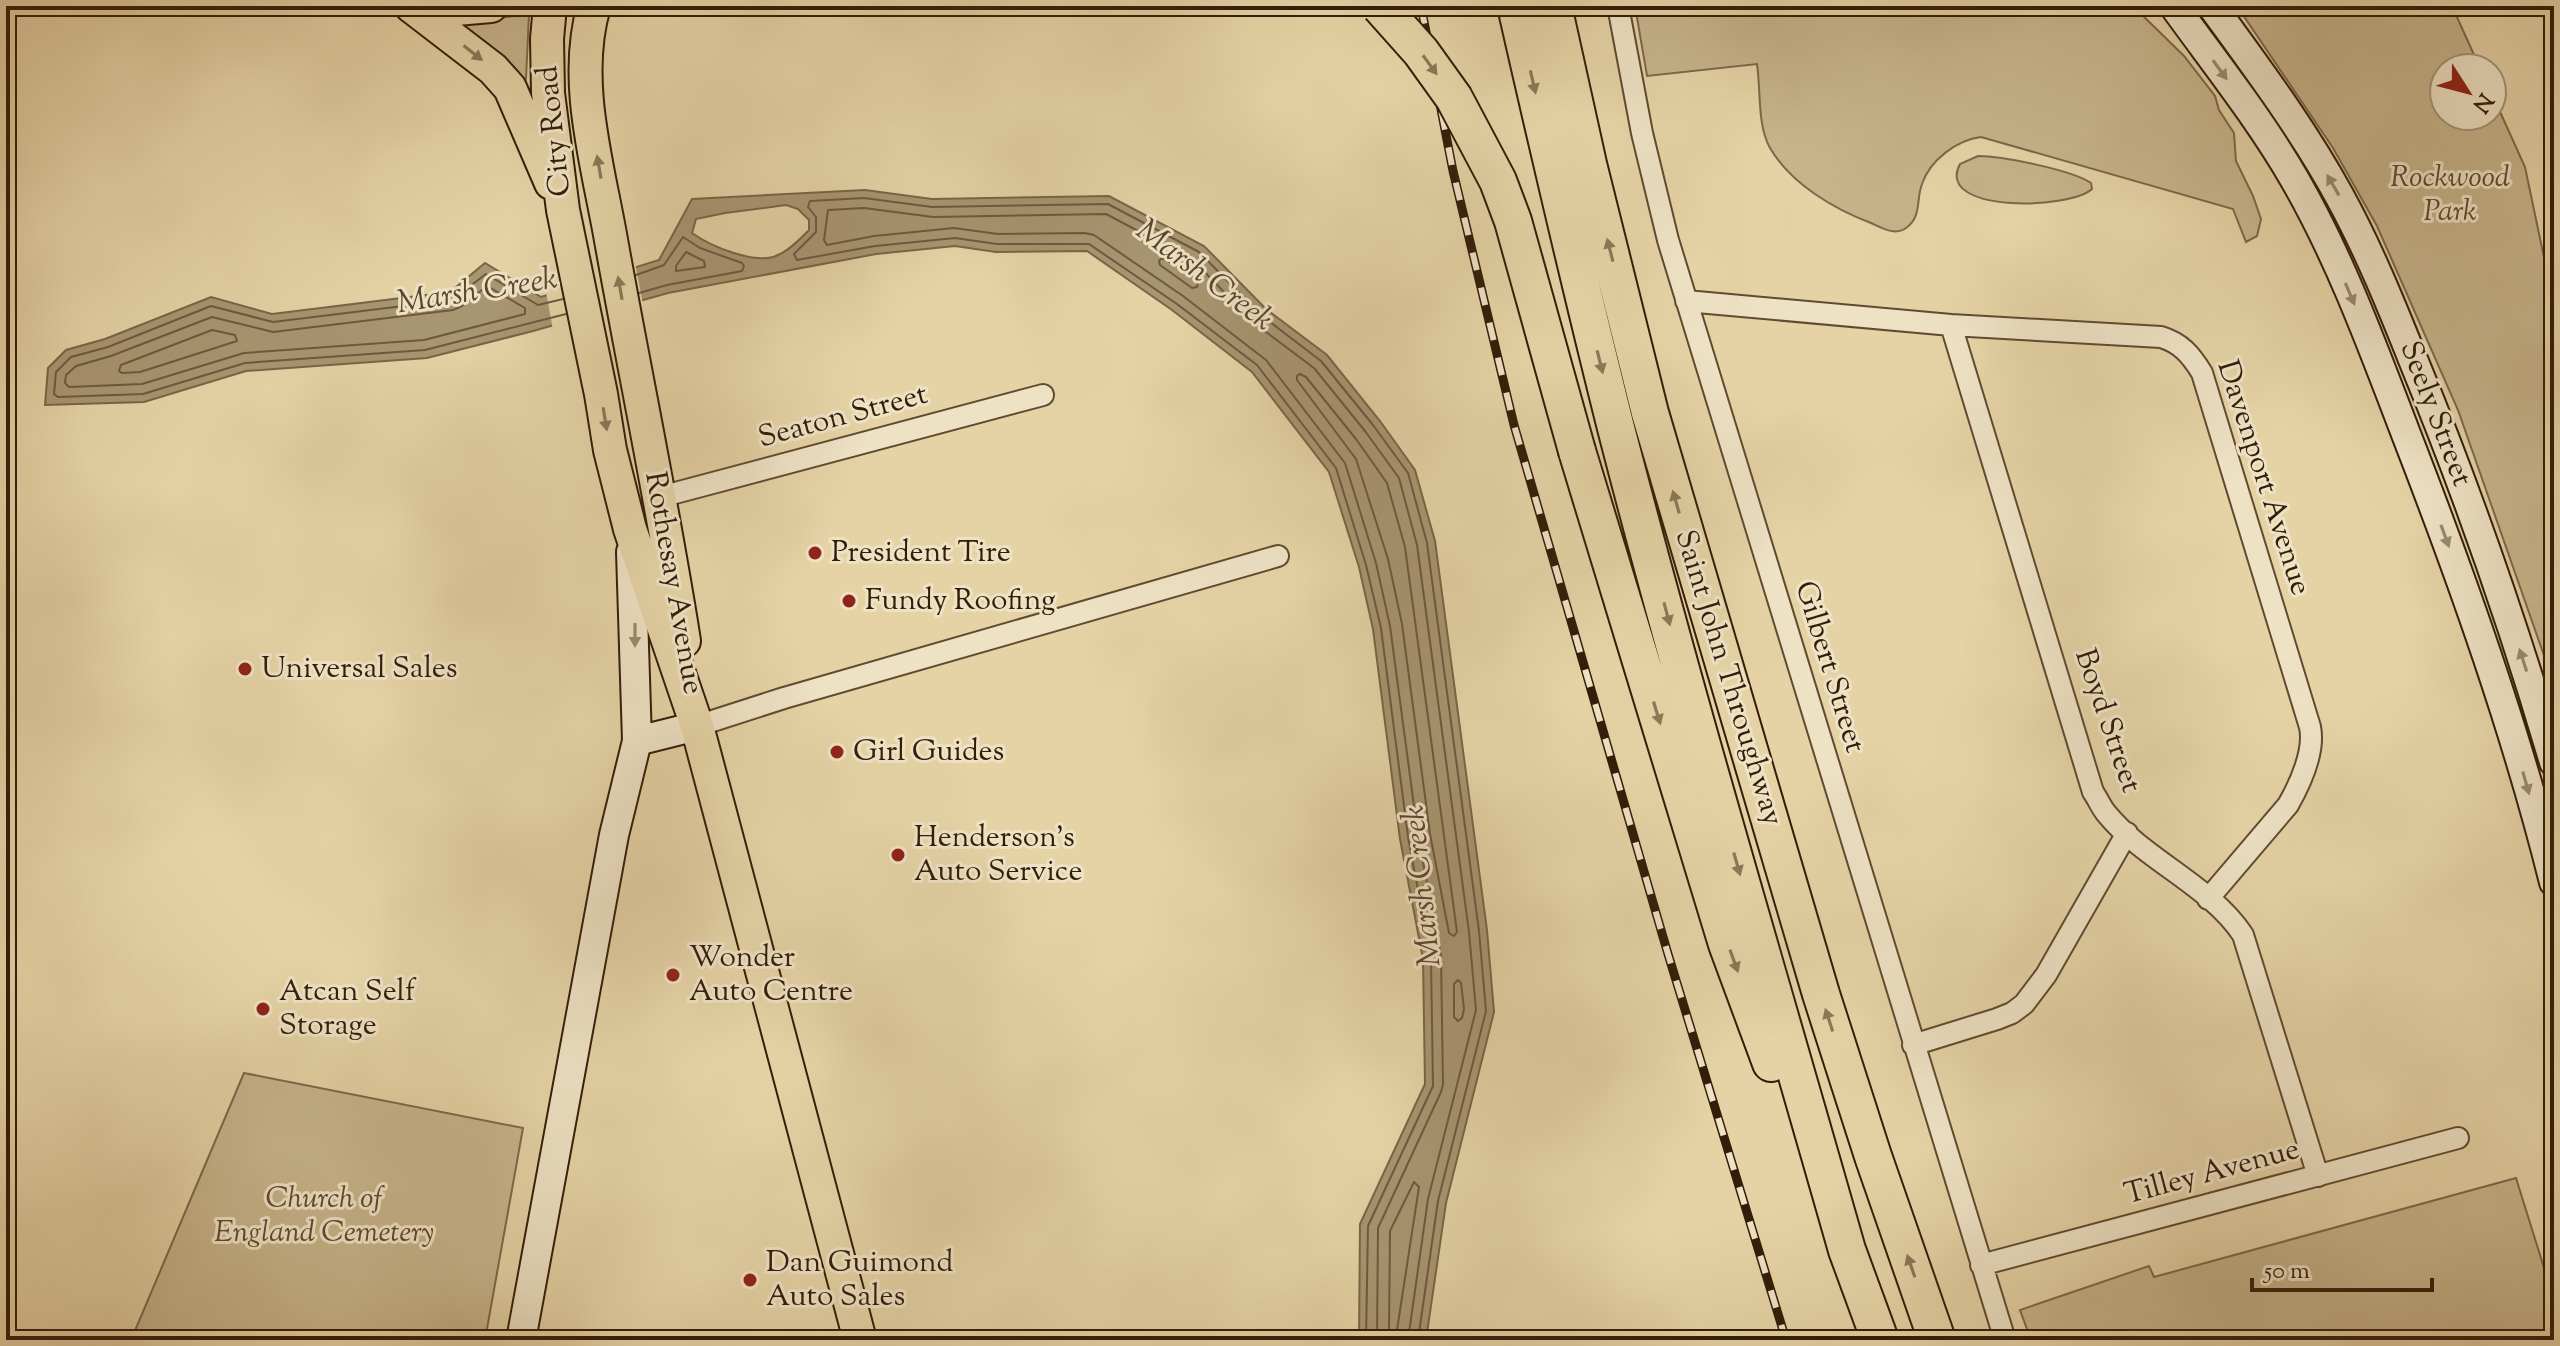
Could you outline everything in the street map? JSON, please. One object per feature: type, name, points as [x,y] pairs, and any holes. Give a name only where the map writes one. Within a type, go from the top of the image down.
[{"type":"highway","points":[[1380,6],[1421,52],[1454,98],[1498,181],[1513,221],[1577,451],[1727,944],[1784,1099],[1847,1250]]},
{"type":"highway","name":"Saint John Throughway","points":[[1516,6],[1557,188],[1617,428],[1686,684],[1847,1250],[1880,1340]]},
{"type":"highway","name":"Saint John Throughway","points":[[1553,6],[1588,164],[1654,427],[1821,994],[1937,1340]]},
{"type":"main road","points":[[411,6],[493,69],[510,88],[563,210]]},
{"type":"main road","points":[[440,6],[456,9],[491,6]]},
{"type":"main road","name":"City Road","points":[[550,6],[548,93],[563,210],[589,342]]},
{"type":"main road","name":"City Road","points":[[594,6],[586,48],[589,112],[627,332]]},
{"type":"main road","name":"Seely Street","points":[[2174,6],[2280,155],[2314,216],[2347,286],[2470,605],[2554,882]]},
{"type":"main road","name":"Seely Street","points":[[2212,6],[2318,158],[2374,267],[2472,511],[2517,640],[2554,762]]},
{"type":"main road","name":"Rothesay Avenue","points":[[627,332],[660,497],[697,726]]},
{"type":"main road","name":"Rothesay Avenue","points":[[589,342],[610,450],[630,529],[697,726]]},
{"type":"main road","points":[[521,1340],[614,835],[637,741],[630,529]]},
{"type":"main road","points":[[637,741],[697,726],[860,1340]]},
{"type":"street","name":"Gilbert Street","points":[[1618,6],[1642,133],[1668,240],[2005,1340]]},
{"type":"street","name":"Davenport Avenue","points":[[1686,301],[1951,325],[2161,337],[2190,354],[2202,373],[2312,740],[2288,805],[2208,899]]},
{"type":"street","name":"Boyd Street","points":[[1951,325],[2093,792],[2106,813],[2127,833],[2232,920],[2246,942],[2318,1176]]},
{"type":"street","name":"Seaton Street","points":[[660,497],[1043,395]]},
{"type":"street","points":[[697,726],[784,698],[1278,556]]},
{"type":"street","points":[[1913,1045],[1997,1019],[2024,1004],[2046,975],[2127,833]]},
{"type":"street","name":"Tilley Avenue","points":[[1981,1265],[2458,1138]]},
{"type":"green space","points":[[1635,6],[2133,6],[2184,56],[2215,96],[2219,110],[2234,133],[2236,161],[2261,219],[2257,236],[2246,242],[2233,209],[1981,137],[1954,147],[1931,167],[1922,184],[1917,213],[1911,224],[1897,231],[1884,229],[1814,194],[1779,161],[1763,129],[1757,64],[1647,76]]},
{"type":"green space","name":"Rockwood Park","points":[[2237,6],[2452,6],[2473,52],[2428,52],[2428,132],[2508,132],[2508,129],[2525,167],[2554,305],[2550,478],[2554,479],[2554,684],[2458,410],[2377,226],[2333,148]]},
{"type":"green space","points":[[529,14],[524,83],[458,23]]},
{"type":"green space","points":[[1978,156],[2053,169],[2082,178],[2091,183],[2092,189],[2058,201],[2008,203],[1984,199],[1966,192],[1957,180],[1960,164]]},
{"type":"green space","name":"Church of England Cemetery","points":[[244,1073],[523,1128],[485,1340],[131,1340]]},
{"type":"green space","points":[[2516,1178],[2554,1300],[2554,1340],[2031,1340],[2020,1310],[2149,1266],[2154,1277]]},
{"type":"water","name":"Marsh Creek","points":[[865,190],[932,199],[1109,196],[1204,246],[1266,309],[1327,355],[1415,470],[1435,541],[1487,930],[1494,1012],[1446,1203],[1426,1340],[1359,1340],[1360,1224],[1425,1084],[1423,959],[1400,839],[1373,629],[1359,567],[1329,472],[1252,372],[1172,310],[1087,251],[996,252],[955,246],[876,254],[668,293],[427,358],[246,371],[144,402],[45,405],[48,368],[66,350],[105,339],[211,297],[272,314],[450,292],[485,263],[541,297],[659,260],[692,199]],"holes":[[[786,205],[798,209],[809,220],[809,230],[787,250],[769,258],[734,253],[692,233],[696,219]]]},
{"type":"pier","points":[[635,263],[643,304],[553,330],[546,292]]},
{"type":"railway","points":[[1421,6],[1453,171],[1514,425],[1668,954],[1786,1340]]},
{"type":"place","name":"President Tire","points":[[815,553]]},
{"type":"place","name":"Fundy Roofing","points":[[849,601]]},
{"type":"place","name":"Universal Sales","points":[[245,669]]},
{"type":"place","name":"Girl Guides","points":[[837,752]]},
{"type":"place","name":"Henderson's Auto Service","points":[[898,855]]},
{"type":"place","name":"Wonder Auto Centre","points":[[673,975]]},
{"type":"place","name":"Atcan Self Storage","points":[[263,1009]]},
{"type":"place","name":"Dan Guimond Auto Sales","points":[[750,1280]]}]
